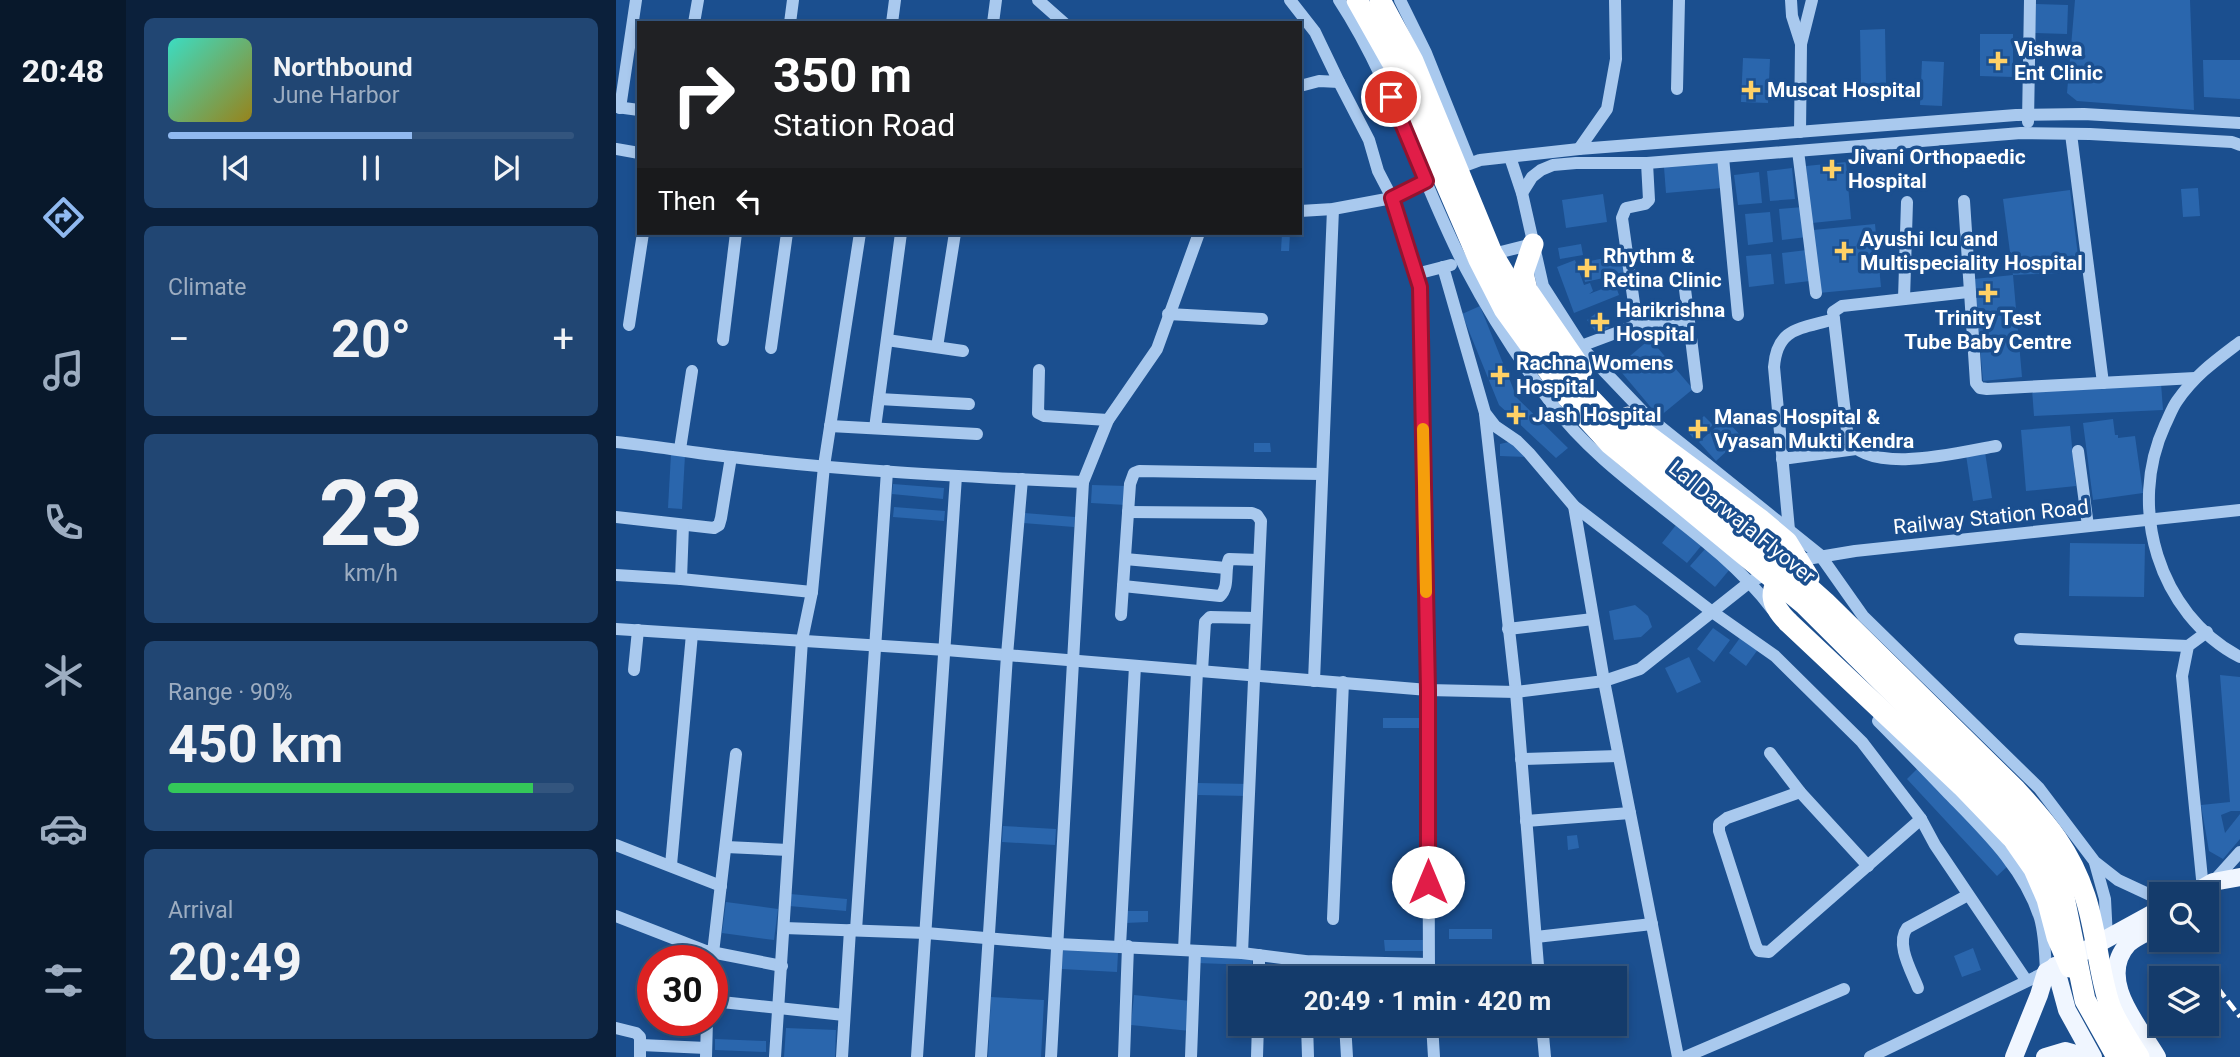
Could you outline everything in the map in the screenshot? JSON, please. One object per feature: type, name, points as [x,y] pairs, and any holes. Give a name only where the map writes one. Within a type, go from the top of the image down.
[{"type":"highway","name":"Lal Darwaja Flyover","points":[[1380,0],[1412,61],[1492,253],[1549,348],[1585,393],[1625,435],[1678,482],[1769,552],[1825,602],[2016,790],[2063,844],[2085,897],[2110,1005],[2140,1057]]},
{"type":"highway","name":"Lal Darwaja Flyover","points":[[1347,2],[1397,71],[1479,260],[1504,309],[1568,398],[1610,444],[1805,605],[2026,825],[2048,855],[2063,892],[2085,1000],[2117,1057]]},
{"type":"highway","points":[[1533,244],[1523,273],[1527,290],[1582,370],[1643,432],[1787,542],[1825,602]]},
{"type":"highway","points":[[1796,561],[1782,574],[1773,594],[1777,611],[1962,786],[2013,839],[2034,869],[2047,899],[2057,937],[2085,1000]]},
{"type":"main road","points":[[2014,1057],[2050,969],[2149,915]]},
{"type":"main road","points":[[2149,932],[2130,942],[2117,964],[2115,976],[2120,994],[2157,1057]]},
{"type":"main road","points":[[2050,969],[2067,1010],[2093,1057]]},
{"type":"main road","points":[[2045,1057],[2065,1051],[2086,1057]]},
{"type":"street","points":[[636,0],[618,108],[637,110]]},
{"type":"street","points":[[694,21],[698,0]]},
{"type":"street","points":[[790,21],[793,0]]},
{"type":"street","points":[[891,21],[895,0]]},
{"type":"street","points":[[993,21],[995,0]]},
{"type":"street","points":[[1038,0],[1062,21]]},
{"type":"street","points":[[785,928],[926,933],[1058,944],[1242,953],[1305,961],[1429,964],[1428,690],[1420,287],[1392,198],[1378,171],[1368,140],[1315,32],[1290,0]]},
{"type":"street","points":[[1400,0],[1426,52],[1470,163]]},
{"type":"street","points":[[1677,89],[1679,0]]},
{"type":"street","points":[[1791,0],[1792,16],[1801,44]]},
{"type":"street","points":[[1800,132],[1801,44],[1812,0]]},
{"type":"street","points":[[2027,133],[2030,0]]},
{"type":"street","points":[[1347,2],[1462,262],[1496,321],[1552,405],[1602,458],[1751,581],[1782,621],[1986,832],[2016,868],[2032,898],[2040,919],[2050,969],[1870,1057]]},
{"type":"street","points":[[1579,149],[1606,109],[1616,59],[1614,2]]},
{"type":"street","points":[[1358,31],[1375,34],[1391,32],[1399,27],[1406,13]]},
{"type":"street","points":[[1302,85],[1319,81],[1339,82]]},
{"type":"street","points":[[1302,211],[1333,209],[1392,198],[1470,163],[1579,149],[2029,115],[2084,114],[2240,123]]},
{"type":"street","points":[[1522,193],[1537,173],[1553,166],[1647,163],[2027,133],[2232,142],[2240,145]]},
{"type":"street","points":[[2071,134],[2103,383]]},
{"type":"street","points":[[616,149],[637,153]]},
{"type":"street","points":[[1798,151],[1816,293]]},
{"type":"street","points":[[1510,157],[1522,193],[1543,286],[1581,346],[1647,416],[1820,555],[1863,616],[2039,788],[2095,863],[2119,880],[2149,894]]},
{"type":"street","points":[[1723,157],[1738,315]]},
{"type":"street","points":[[1637,325],[1622,218],[1626,208],[1645,204],[1650,200],[1647,163]]},
{"type":"street","points":[[1964,201],[1968,292],[1976,383],[1980,388],[2195,378]]},
{"type":"street","points":[[1904,299],[1907,202]]},
{"type":"street","points":[[1314,681],[1333,209]]},
{"type":"street","points":[[629,325],[643,235]]},
{"type":"street","points":[[723,341],[736,235]]},
{"type":"street","points":[[771,348],[787,235]]},
{"type":"street","points":[[775,1057],[802,640],[812,592],[824,466],[860,235]]},
{"type":"street","points":[[874,428],[901,235]]},
{"type":"street","points":[[937,347],[955,235]]},
{"type":"street","points":[[1051,1057],[1083,482],[1108,420],[1157,349],[1198,235]]},
{"type":"street","points":[[1416,274],[1533,244]]},
{"type":"street","points":[[1443,267],[1485,413],[1516,692],[1538,966]]},
{"type":"street","points":[[1684,281],[1697,387]]},
{"type":"street","points":[[1856,449],[1848,439],[1833,312],[1842,306],[1968,292]]},
{"type":"street","points":[[1168,314],[1262,319]]},
{"type":"street","points":[[1581,346],[1637,325],[1689,319]]},
{"type":"street","points":[[1789,530],[1774,367],[1775,353],[1780,341],[1790,332],[1834,319]]},
{"type":"street","points":[[887,340],[962,351]]},
{"type":"street","points":[[2240,342],[2201,371],[2176,403],[2156,445],[2148,484],[2148,520],[2159,564],[2184,610],[2222,647],[2240,657]]},
{"type":"street","points":[[1039,370],[1038,413],[1044,416],[1108,420]]},
{"type":"street","points":[[680,449],[692,371]]},
{"type":"street","points":[[879,399],[970,404]]},
{"type":"street","points":[[1485,413],[1494,426],[1517,441],[1529,453],[1574,506],[1711,611],[1775,656],[1862,742],[1921,819],[1968,895],[2026,980]]},
{"type":"street","points":[[831,426],[977,433]]},
{"type":"street","points":[[616,442],[824,466],[956,477],[1083,482]]},
{"type":"street","points":[[1783,459],[1856,449],[1884,459],[1900,459],[1996,446]]},
{"type":"street","points":[[2078,452],[2088,526]]},
{"type":"street","points":[[616,517],[714,528],[719,525],[731,457]]},
{"type":"street","points":[[842,1057],[876,645],[887,471]]},
{"type":"street","points":[[1121,615],[1130,484],[1134,473],[1322,474]]},
{"type":"street","points":[[917,1057],[956,477]]},
{"type":"street","points":[[981,1057],[1007,655],[1022,479]]},
{"type":"street","points":[[1574,506],[1618,756],[1678,1057]]},
{"type":"street","name":"Railway Station Road","points":[[616,629],[946,650],[1428,690],[1516,692],[1604,681],[1640,669],[1751,581],[1796,561],[1820,555],[2240,510]]},
{"type":"street","points":[[1129,512],[1257,514],[1261,521],[1242,953]]},
{"type":"street","points":[[681,579],[683,525]]},
{"type":"street","points":[[1123,586],[1220,596],[1225,590],[1227,561],[1233,557],[1259,560]]},
{"type":"street","points":[[1125,559],[1226,568]]},
{"type":"street","points":[[616,575],[812,592]]},
{"type":"street","points":[[1191,1057],[1189,950],[1199,671],[1205,622],[1210,617],[1256,618]]},
{"type":"street","points":[[1508,629],[1593,619]]},
{"type":"street","points":[[634,670],[638,630]]},
{"type":"street","points":[[2020,639],[2188,646],[2207,632]]},
{"type":"street","points":[[671,865],[692,634]]},
{"type":"street","points":[[2188,646],[2182,692],[2220,882]]},
{"type":"street","points":[[1124,1057],[1124,946],[1135,666]]},
{"type":"street","points":[[1333,919],[1343,682]]},
{"type":"street","points":[[1770,753],[1800,792],[1868,866]]},
{"type":"street","points":[[710,945],[721,886],[736,754]]},
{"type":"street","points":[[1521,759],[1618,756]]},
{"type":"street","points":[[1800,792],[1727,818],[1719,824],[1718,831],[1759,951],[1769,952],[1921,819]]},
{"type":"street","points":[[1526,821],[1630,813]]},
{"type":"street","points":[[616,845],[721,886]]},
{"type":"street","points":[[726,847],[788,850]]},
{"type":"street","points":[[2220,882],[2240,852]]},
{"type":"street","points":[[2095,863],[2105,900],[2106,938]]},
{"type":"street","points":[[1918,988],[1901,943],[1903,934],[1907,928],[1968,895]]},
{"type":"street","points":[[616,916],[684,945]]},
{"type":"street","points":[[1536,937],[1652,924]]},
{"type":"street","points":[[1259,955],[1259,966]]},
{"type":"street","points":[[728,958],[782,966]]},
{"type":"street","points":[[1305,961],[1305,966]]},
{"type":"street","points":[[1342,962],[1342,966]]},
{"type":"street","points":[[1685,1057],[1844,989]]},
{"type":"street","points":[[728,1003],[844,1015]]},
{"type":"street","points":[[616,1028],[636,1032],[640,1037],[641,1051],[706,1053]]},
{"type":"street","points":[[1257,1057],[1258,1036]]},
{"type":"street","points":[[1307,1036],[1308,1057]]},
{"type":"street","points":[[1346,1036],[1347,1057]]},
{"type":"street","points":[[1433,1036],[1434,1057]]},
{"type":"street","points":[[1543,1036],[1545,1057]]},
{"type":"building","points":[[2075,0],[2190,0],[2194,110],[2077,101],[2067,93]]},
{"type":"building","points":[[2036,4],[2068,5],[2067,34],[2035,33]]},
{"type":"building","points":[[1885,29],[1886,83],[1861,84],[1860,30]]},
{"type":"building","points":[[1980,34],[2013,34],[2013,77],[1980,76]]},
{"type":"building","points":[[1743,58],[1770,59],[1768,103],[1741,102]]},
{"type":"building","points":[[2203,60],[2240,60],[2240,99],[2204,97]]},
{"type":"building","points":[[1922,61],[1944,62],[1942,106],[1920,105]]},
{"type":"building","points":[[1720,162],[1722,188],[1666,193],[1664,167]]},
{"type":"building","points":[[1846,162],[1851,219],[1812,223],[1806,166]]},
{"type":"building","points":[[1792,168],[1795,199],[1770,201],[1767,171]]},
{"type":"building","points":[[1759,172],[1762,203],[1738,205],[1734,175]]},
{"type":"building","points":[[2198,188],[2200,216],[2183,217],[2181,189]]},
{"type":"building","points":[[2070,190],[2080,272],[2013,275],[2003,199]]},
{"type":"building","points":[[1603,194],[1607,222],[1566,228],[1562,200]]},
{"type":"building","points":[[1803,207],[1807,237],[1782,240],[1779,209]]},
{"type":"building","points":[[1770,212],[1773,242],[1748,245],[1745,214]]},
{"type":"building","points":[[1875,224],[1881,287],[1819,293],[1813,230]]},
{"type":"building","points":[[1282,235],[1290,235],[1289,251],[1281,251]]},
{"type":"building","points":[[1581,244],[1583,255],[1560,259],[1558,248]]},
{"type":"building","points":[[1807,250],[1810,281],[1785,284],[1782,253]]},
{"type":"building","points":[[1623,254],[1627,273],[1585,282],[1581,263]]},
{"type":"building","points":[[1771,254],[1774,284],[1749,287],[1746,256]]},
{"type":"building","points":[[1575,260],[1584,285],[1590,283],[1593,291],[1589,294],[1615,284],[1619,295],[1574,313],[1557,267]]},
{"type":"building","points":[[2013,275],[2022,377],[1983,381],[1974,279]]},
{"type":"building","points":[[1480,306],[1517,398],[1568,448],[1556,458],[1499,405],[1462,314]]},
{"type":"building","points":[[1599,311],[1611,326],[1598,335],[1587,320]]},
{"type":"building","points":[[1650,339],[1693,389],[1659,417],[1617,367]]},
{"type":"building","points":[[2161,383],[2163,410],[2034,416],[2032,389]]},
{"type":"building","points":[[1704,416],[1713,425],[1695,440],[1687,431]]},
{"type":"building","points":[[1725,419],[1742,437],[1716,461],[1699,442]]},
{"type":"building","points":[[2113,419],[2115,435],[2118,435],[2118,438],[2135,436],[2143,493],[2093,500],[2083,423]]},
{"type":"building","points":[[2070,426],[2076,486],[2026,491],[2021,430]]},
{"type":"building","points":[[1513,441],[1529,457],[1500,456],[1500,444]]},
{"type":"building","points":[[1254,443],[1270,443],[1271,452],[1254,452]]},
{"type":"building","points":[[1985,452],[1992,498],[1973,501],[1966,455]]},
{"type":"building","points":[[671,454],[685,455],[682,509],[668,508]]},
{"type":"building","points":[[893,484],[944,488],[943,499],[892,494]]},
{"type":"building","points":[[1092,485],[1127,486],[1126,505],[1091,503]]},
{"type":"building","points":[[894,507],[945,511],[944,521],[893,517]]},
{"type":"building","points":[[1024,513],[1075,517],[1074,527],[1023,523]]},
{"type":"building","points":[[1676,525],[1701,546],[1687,563],[1662,543]]},
{"type":"building","points":[[2070,543],[2145,544],[2144,597],[2069,596]]},
{"type":"building","points":[[1705,549],[1730,569],[1715,587],[1690,566]]},
{"type":"building","points":[[1635,605],[1648,616],[1652,627],[1641,637],[1614,640],[1609,611]]},
{"type":"building","points":[[1713,628],[1730,640],[1714,662],[1697,649]]},
{"type":"building","points":[[1742,635],[1759,648],[1746,666],[1729,653]]},
{"type":"building","points":[[1689,657],[1701,682],[1677,693],[1665,668]]},
{"type":"building","points":[[2220,675],[2240,677],[2240,811],[2221,815],[2225,833],[2240,814],[2240,839],[2223,859],[2209,851],[2201,805],[2230,802]]},
{"type":"building","points":[[1383,718],[1422,718],[1422,728],[1383,728]]},
{"type":"building","points":[[1918,768],[2009,865],[1997,876],[1907,779]]},
{"type":"building","points":[[1198,783],[1249,784],[1248,796],[1198,795]]},
{"type":"building","points":[[1003,826],[1056,829],[1055,845],[1002,842]]},
{"type":"building","points":[[1577,835],[1579,848],[1568,850],[1567,836]]},
{"type":"building","points":[[790,894],[847,899],[846,911],[789,906]]},
{"type":"building","points":[[726,902],[778,909],[774,940],[722,933]]},
{"type":"building","points":[[1125,911],[1148,911],[1148,922],[1125,923]]},
{"type":"building","points":[[1449,929],[1492,929],[1492,939],[1449,939]]},
{"type":"building","points":[[1384,940],[1428,940],[1428,951],[1385,951]]},
{"type":"building","points":[[1973,948],[1981,970],[1962,977],[1954,956]]},
{"type":"building","points":[[1063,949],[1118,953],[1117,972],[1062,969]]},
{"type":"building","points":[[1197,955],[1253,957],[1252,965],[1197,963]]},
{"type":"building","points":[[1134,995],[1191,1001],[1190,1031],[1131,1025]]},
{"type":"building","points":[[991,997],[1044,1000],[1041,1057],[988,1057]]},
{"type":"building","points":[[786,1028],[836,1030],[835,1057],[784,1057]]},
{"type":"building","points":[[715,1039],[766,1041],[766,1052],[715,1050]]},
{"type":"railway","points":[[2219,990],[2240,1017]]},
{"type":"slow traffic","points":[[1423,429],[1426,592]]},
{"type":"place","name":"Vishwa Ent Clinic","points":[[1998,61]]},
{"type":"place","name":"Muscat Hospital","points":[[1751,90]]},
{"type":"place","name":"Jivani Orthopaedic Hospital","points":[[1832,169]]},
{"type":"place","name":"Ayushi Icu and Multispeciality Hospital","points":[[1844,251]]},
{"type":"place","name":"Rhythm & Retina Clinic","points":[[1587,268]]},
{"type":"place","name":"Trinity Test Tube Baby Centre","points":[[1988,293]]},
{"type":"place","name":"Harikrishna Hospital","points":[[1600,322]]},
{"type":"place","name":"Rachna Womens Hospital","points":[[1500,375]]},
{"type":"place","name":"Jash Hospital","points":[[1516,415]]},
{"type":"place","name":"Manas Hospital & Vyasan Mukti Kendra","points":[[1698,429]]},
{"type":"route","points":[[1391,97],[1426,181],[1392,198],[1420,287],[1428,690],[1428,882]]}]
